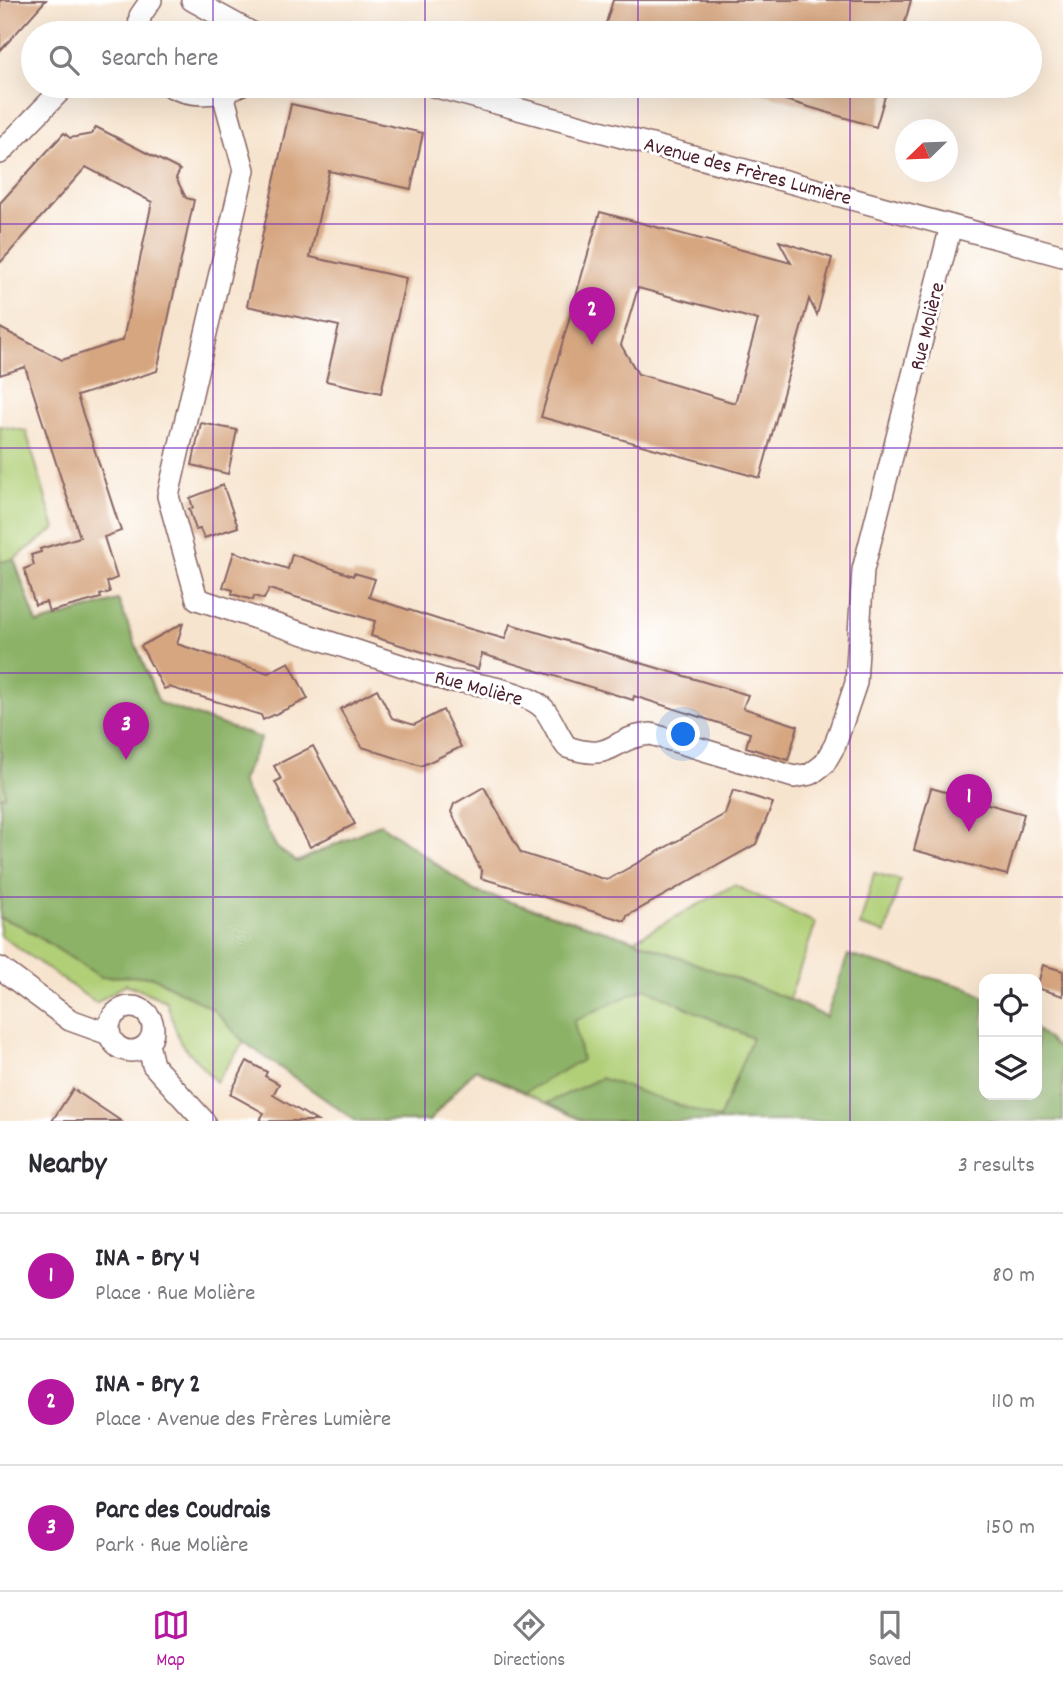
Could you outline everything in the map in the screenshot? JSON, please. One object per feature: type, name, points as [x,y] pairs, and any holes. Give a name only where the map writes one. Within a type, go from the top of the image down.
[{"type":"street","points":[[140,21],[140,16],[151,0]]},
{"type":"street","points":[[192,0],[230,21]]},
{"type":"street","points":[[0,153],[53,98]]},
{"type":"street","name":"Rue Molière","points":[[232,98],[244,170],[168,496],[197,599],[449,681],[466,681],[529,699],[544,710],[567,747],[589,754],[602,753],[636,735],[651,734],[794,777],[811,774],[824,764],[835,745],[856,683],[863,570],[951,226]]},
{"type":"street","name":"Avenue des Frères Lumière","points":[[477,98],[1063,256]]},
{"type":"street","points":[[0,968],[70,1020],[109,1034]]},
{"type":"street","points":[[148,1044],[133,1052],[122,1050],[113,1044],[108,1024],[116,1011],[138,1007],[151,1019],[153,1029],[148,1044],[153,1065],[204,1121]]},
{"type":"green space","points":[[0,426],[26,431],[55,529],[14,559],[37,624],[118,600],[159,703],[261,738],[241,782],[277,849],[297,862],[380,824],[474,891],[634,940],[734,885],[816,923],[789,999],[979,1092],[979,1100],[996,1100],[1039,1121],[583,1121],[475,1069],[429,1121],[356,1121],[244,1042],[216,1082],[180,1042],[166,1001],[126,984],[96,1003],[0,935]]},
{"type":"green space","points":[[14,559],[37,624],[118,600],[159,703],[261,738],[241,782],[277,848],[297,862],[380,824],[474,891],[634,940],[789,999],[826,1017],[848,955],[968,988],[979,994],[979,1100],[1042,1100],[1042,1034],[1063,1052],[1063,1121],[583,1121],[547,1103],[601,1078],[719,1119],[752,1038],[645,988],[574,1021],[582,1060],[525,1092],[475,1069],[429,1121],[356,1121],[244,1042],[213,1009],[151,976],[101,977],[21,926],[0,918],[0,797],[5,795],[0,747],[0,562]]},
{"type":"green space","points":[[874,873],[900,880],[886,933],[860,926]]},
{"type":"building","points":[[0,0],[46,0],[27,21],[21,21],[21,28],[0,51]]},
{"type":"building","points":[[613,0],[911,0],[905,21],[607,21]]},
{"type":"building","points":[[779,98],[884,98],[876,127]]},
{"type":"building","points":[[291,104],[423,133],[411,189],[329,171],[310,257],[406,278],[381,393],[326,381],[339,326],[247,306]]},
{"type":"building","points":[[96,127],[180,170],[176,178],[186,198],[194,200],[157,371],[77,396],[121,531],[104,537],[117,578],[107,582],[110,592],[100,595],[101,598],[49,612],[46,602],[35,605],[24,569],[34,565],[31,555],[41,552],[40,549],[80,537],[25,367],[0,375],[0,328],[62,360],[123,340],[152,202],[86,167],[0,263],[0,203],[64,133],[70,138],[92,134]]},
{"type":"building","points":[[600,212],[791,263],[779,241],[832,258],[817,315],[809,299],[760,478],[541,417]],"holes":[[[638,288],[758,320],[735,403],[638,374],[621,345]]]},
{"type":"building","points":[[201,423],[237,430],[228,474],[192,465]]},
{"type":"building","points":[[223,485],[238,527],[204,538],[200,529],[196,530],[189,509],[193,508],[190,498]]},
{"type":"building","points":[[234,552],[288,569],[292,554],[353,576],[354,573],[375,579],[369,597],[446,622],[505,639],[510,624],[748,695],[743,708],[798,726],[788,760],[746,747],[750,733],[634,696],[633,700],[482,654],[478,669],[371,636],[375,621],[269,589],[264,599],[254,596],[253,600],[232,594],[233,590],[223,587]]},
{"type":"building","points":[[183,623],[177,644],[268,673],[289,662],[308,699],[263,720],[261,715],[169,687],[164,689],[141,646]]},
{"type":"building","points":[[377,689],[392,718],[414,725],[443,710],[461,747],[421,766],[362,747],[340,709]]},
{"type":"building","points":[[313,746],[355,824],[310,847],[275,782],[281,779],[274,766]]},
{"type":"building","points":[[484,787],[521,853],[607,880],[725,814],[733,790],[773,803],[756,844],[627,916],[625,921],[481,878],[482,872],[451,812],[454,804]]},
{"type":"building","points":[[931,788],[1024,814],[1007,875],[914,850]]},
{"type":"building","points":[[1043,965],[1063,971],[1063,996],[1042,990]]},
{"type":"building","points":[[247,1061],[267,1072],[265,1076],[279,1084],[273,1095],[317,1121],[259,1121],[264,1113],[230,1094]]},
{"type":"building","points":[[73,1089],[121,1121],[52,1121]]},
{"type":"place","name":"INA - Bry 2","points":[[592,345]]},
{"type":"place","name":"Parc des Coudrais","points":[[126,760]]},
{"type":"place","name":"INA - Bry 4","points":[[969,832]]}]
